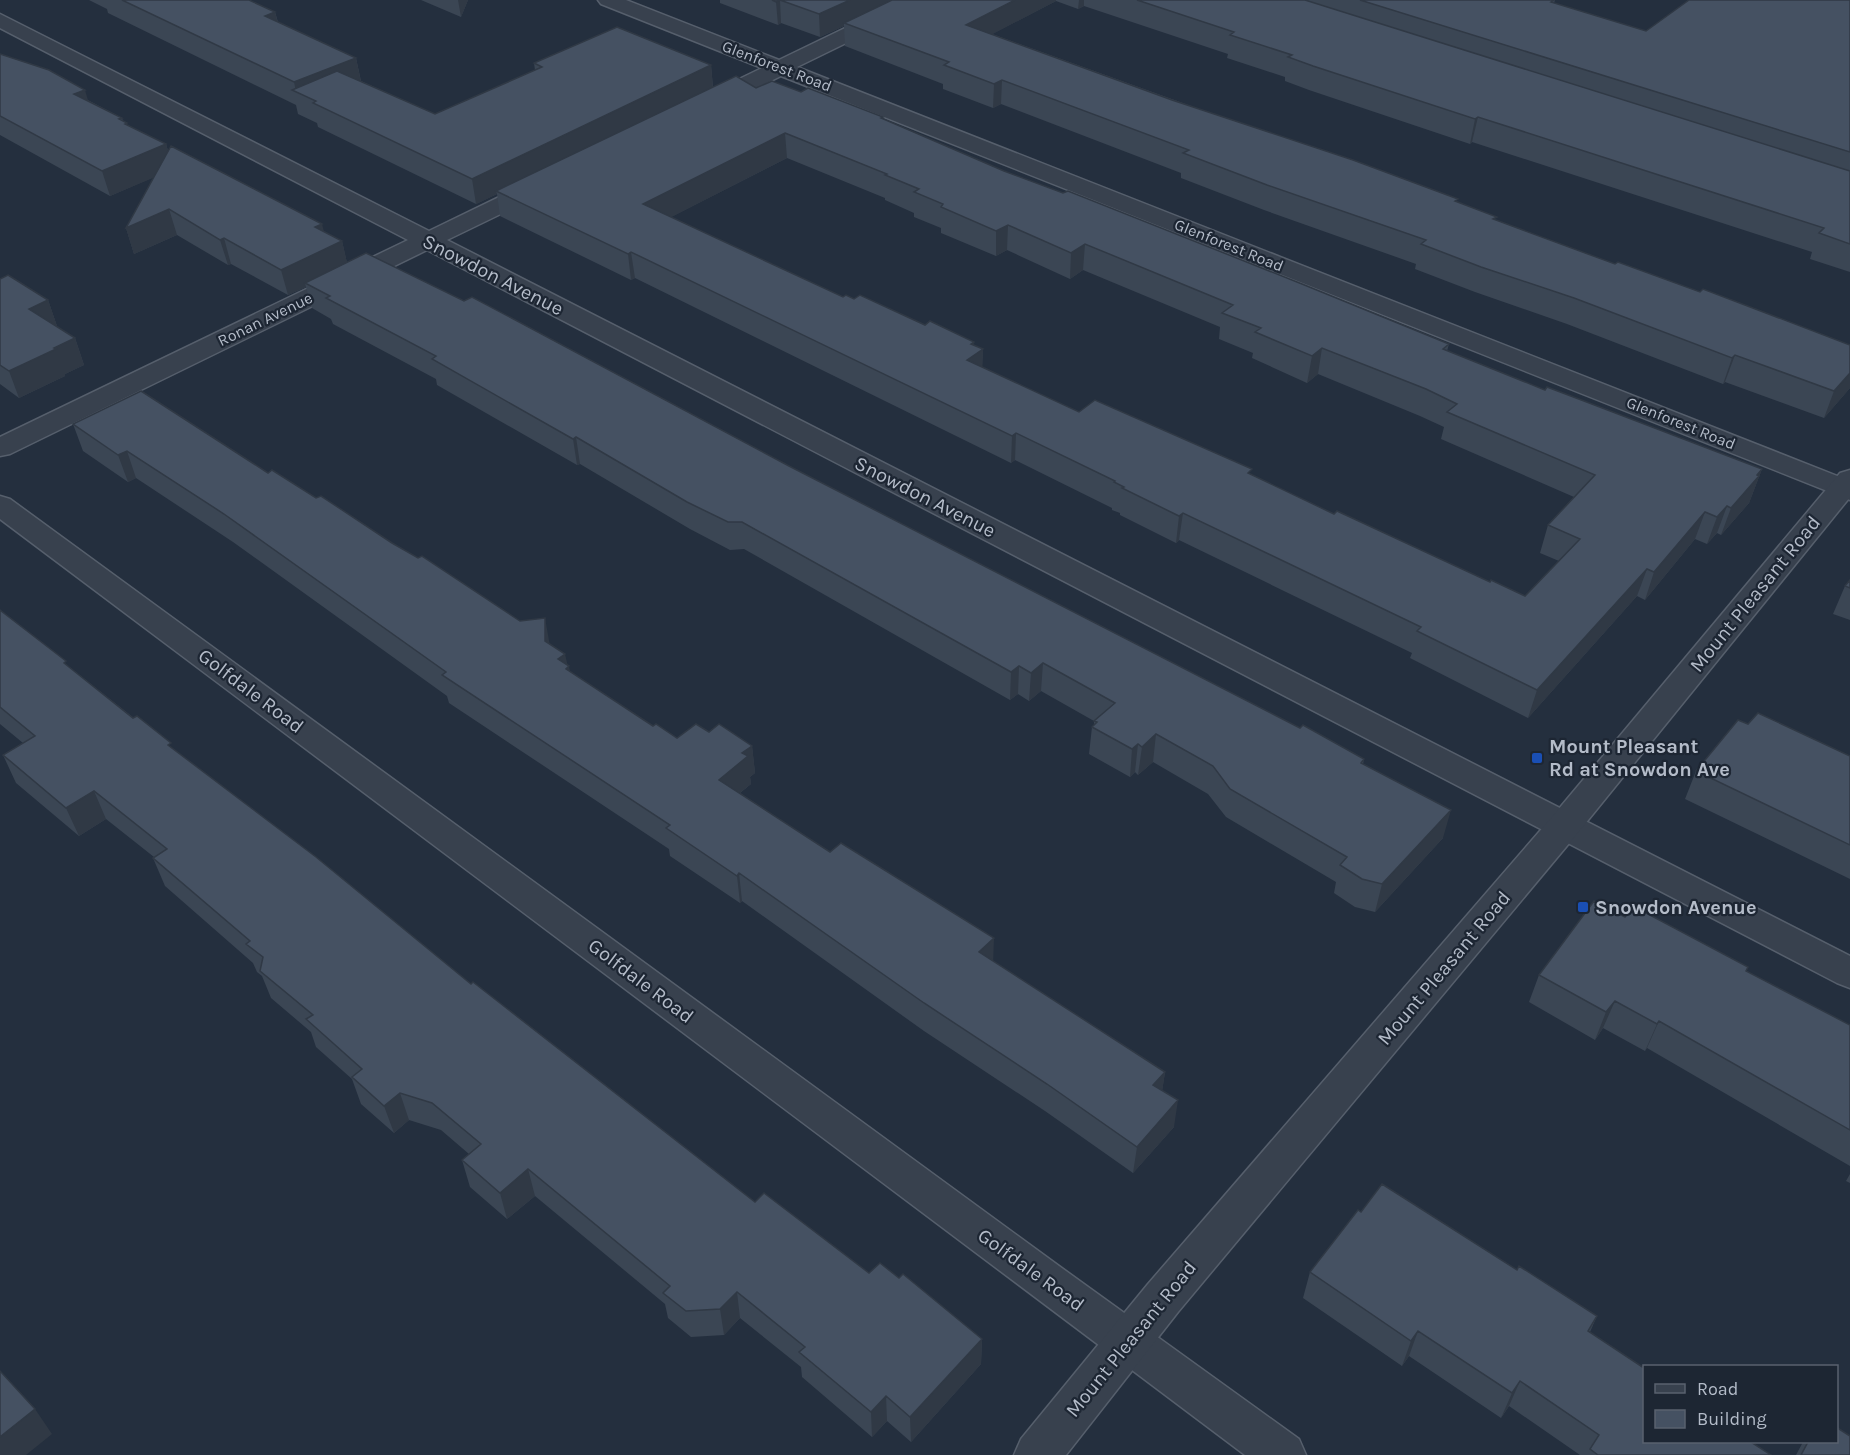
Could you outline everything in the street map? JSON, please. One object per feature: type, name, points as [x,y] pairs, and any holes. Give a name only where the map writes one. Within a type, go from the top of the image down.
[{"type":"street","name":"Glenforest Road","points":[[608,0],[1848,486]]},
{"type":"street","points":[[692,111],[919,0]]},
{"type":"street","name":"Snowdon Avenue","points":[[0,20],[1850,973]]},
{"type":"street","name":"Ronan Avenue","points":[[0,448],[563,174]]},
{"type":"street","name":"Mount Pleasant Road","points":[[1037,1455],[1163,1298],[1564,826],[1848,486]]},
{"type":"street","name":"Golfdale Road","points":[[0,505],[1283,1455]]},
{"type":"building","points":[[122,0],[249,0],[275,12],[265,16],[356,58],[294,82]]},
{"type":"building","points":[[780,0],[850,0],[819,14]]},
{"type":"building","points":[[892,0],[1015,0],[966,25],[1172,100],[1353,160],[1458,199],[1455,201],[1497,217],[1493,219],[1615,264],[1618,262],[1700,292],[1703,289],[1850,345],[1850,373],[1834,391],[1735,355],[1732,358],[1574,298],[1481,267],[1421,244],[1426,240],[1267,185],[1183,153],[1189,150],[1002,80],[994,84],[944,65],[949,62],[844,23]]},
{"type":"building","points":[[1137,0],[1305,0],[1850,171],[1850,244],[1819,233],[1824,228],[1313,66],[1288,57],[1292,55],[1230,35],[1234,32]]},
{"type":"building","points":[[1360,0],[1554,0],[1551,2],[1646,31],[1689,0],[1850,0],[1850,152]]},
{"type":"building","points":[[617,27],[711,65],[472,179],[313,103],[316,101],[292,90],[337,71],[435,114],[542,67],[534,63]]},
{"type":"building","points":[[0,54],[49,70],[85,90],[74,94],[122,118],[119,119],[127,123],[125,124],[166,144],[102,171],[0,116]]},
{"type":"building","points":[[736,76],[756,88],[772,81],[801,92],[808,88],[883,117],[881,118],[1004,171],[1063,193],[1068,191],[1449,344],[1443,349],[1545,390],[1547,387],[1762,469],[1757,475],[1759,476],[1731,508],[1727,506],[1717,517],[1705,512],[1654,572],[1647,569],[1537,690],[1417,631],[1421,627],[1183,513],[1179,516],[1122,488],[1124,487],[1115,481],[1016,433],[1012,436],[631,252],[628,254],[496,191]],"holes":[[[785,133],[887,174],[885,175],[919,189],[914,192],[943,204],[941,207],[996,231],[1008,225],[1071,253],[1085,244],[1233,305],[1222,313],[1261,328],[1255,332],[1312,356],[1322,348],[1426,389],[1457,404],[1447,412],[1595,475],[1548,525],[1580,539],[1525,596],[1337,511],[1334,514],[1248,473],[1252,469],[1095,400],[1079,412],[967,360],[983,349],[971,344],[974,342],[930,321],[925,325],[860,295],[854,299],[846,295],[843,297],[643,204]]]},
{"type":"building","points":[[171,146],[322,224],[315,227],[342,241],[281,270],[224,238],[220,240],[169,209],[126,228]]},
{"type":"building","points":[[366,253],[464,301],[472,297],[789,466],[1300,728],[1303,725],[1364,759],[1361,763],[1451,810],[1382,884],[1362,879],[1340,865],[1347,857],[1230,789],[1213,766],[1156,734],[1142,747],[1138,744],[1132,749],[1092,727],[1097,722],[1094,721],[1115,703],[1043,663],[1031,673],[1019,666],[1011,672],[742,522],[728,522],[687,502],[576,437],[573,439],[432,359],[436,356],[326,298],[330,296],[305,283]]},
{"type":"building","points":[[8,275],[48,300],[29,309],[75,338],[9,371],[0,365],[0,279]]},
{"type":"building","points":[[141,391],[268,473],[272,470],[316,498],[321,496],[392,543],[418,558],[422,556],[520,621],[545,618],[545,641],[565,654],[558,659],[569,666],[566,669],[653,726],[656,724],[677,738],[696,724],[709,732],[719,724],[752,746],[742,753],[748,756],[719,780],[830,852],[841,843],[994,938],[979,952],[1165,1072],[1153,1085],[1178,1100],[1137,1147],[924,1003],[739,873],[737,876],[666,828],[670,825],[442,675],[446,672],[224,514],[127,451],[118,455],[73,424]]},
{"type":"building","points":[[0,610],[66,661],[64,663],[133,718],[137,716],[171,743],[168,745],[316,857],[471,984],[473,982],[755,1202],[764,1193],[869,1273],[880,1263],[899,1278],[903,1274],[982,1339],[910,1417],[886,1396],[871,1412],[799,1352],[805,1347],[737,1292],[720,1309],[686,1311],[663,1293],[670,1286],[528,1169],[500,1193],[462,1160],[481,1144],[432,1103],[400,1093],[384,1106],[352,1077],[362,1069],[306,1019],[313,1015],[260,971],[263,957],[246,944],[250,941],[153,858],[167,849],[94,791],[66,808],[3,755],[35,736],[0,707]]},
{"type":"building","points":[[1758,713],[1850,756],[1850,845],[1696,771],[1738,720],[1748,724]]},
{"type":"building","points":[[1594,901],[1625,917],[1633,906],[1748,967],[1746,971],[1850,1025],[1850,1130],[1659,1021],[1657,1024],[1615,1001],[1606,1012],[1539,975]]},
{"type":"building","points":[[1382,1184],[1517,1270],[1519,1266],[1597,1316],[1588,1331],[1643,1367],[1643,1443],[1753,1443],[1771,1455],[1598,1455],[1590,1449],[1599,1435],[1520,1381],[1512,1393],[1418,1331],[1411,1341],[1310,1272],[1358,1210],[1361,1212]]},
{"type":"building","points":[[0,1371],[35,1409],[0,1437]]},
{"type":"building","points":[[1838,1428],[1850,1436],[1850,1455],[1801,1455],[1807,1443],[1838,1443]]},
{"type":"place","name":"Mount Pleasant Rd at Snowdon Ave","points":[[1537,758]]},
{"type":"place","name":"Snowdon Avenue","points":[[1583,907]]}]
